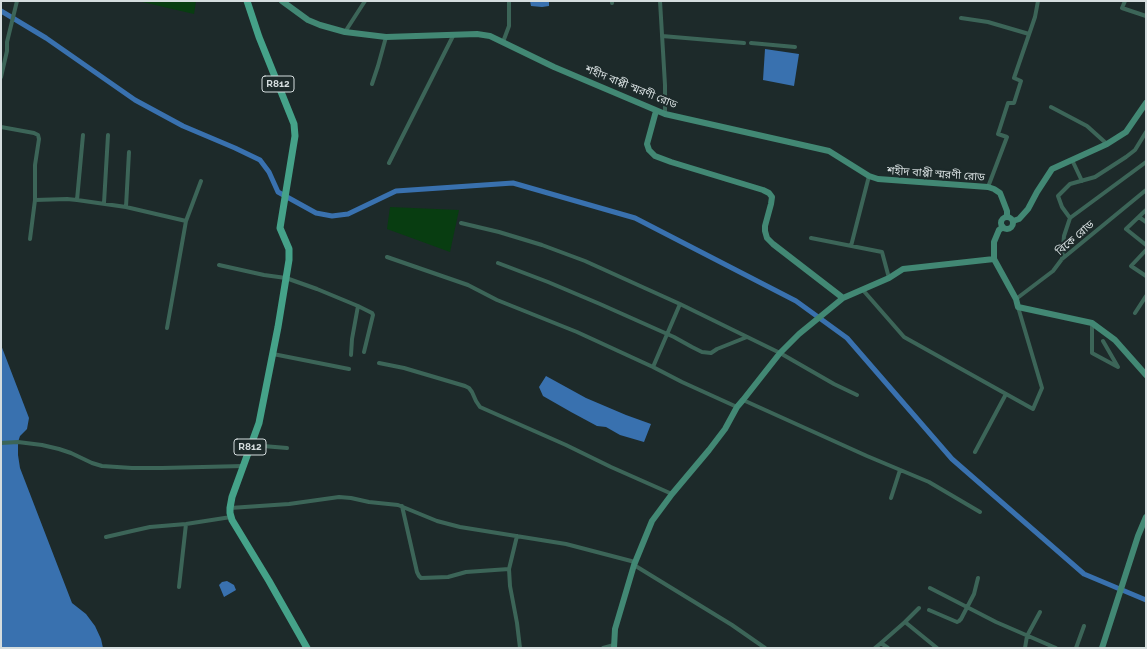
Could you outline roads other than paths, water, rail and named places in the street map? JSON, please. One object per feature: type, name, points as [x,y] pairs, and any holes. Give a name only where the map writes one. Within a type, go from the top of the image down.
[{"type":"main road","name":"R812","points":[[247,1],[259,37],[294,124],[295,136],[280,228],[289,249],[286,278],[273,354],[259,423],[243,466],[230,508],[230,513],[307,648]]},
{"type":"street","points":[[1,77],[17,1]]},
{"type":"street","name":"শহীদ বাপ্পী স্মরণী রোড","points":[[282,1],[308,20],[345,32],[386,37],[454,34],[477,34],[490,36],[554,67],[656,111],[829,151],[869,176],[878,179],[988,187],[994,189],[1000,193],[1007,211],[1007,217]]},
{"type":"street","points":[[345,32],[365,1]]},
{"type":"street","points":[[503,42],[509,26],[509,1]]},
{"type":"street","points":[[660,1],[665,85],[665,114]]},
{"type":"street","points":[[988,187],[1007,137],[998,134],[1008,103],[1014,103],[1021,81],[1014,78],[1035,17],[1038,1]]},
{"type":"street","points":[[1125,1],[1122,8],[1146,16]]},
{"type":"street","points":[[961,18],[988,22],[1029,34]]},
{"type":"street","points":[[389,163],[454,34]]},
{"type":"street","points":[[662,36],[744,42]]},
{"type":"street","points":[[372,84],[386,37]]},
{"type":"street","points":[[751,43],[795,47]]},
{"type":"street","points":[[1013,221],[1019,219],[1028,209],[1052,169],[1107,144],[1126,132],[1146,103]]},
{"type":"street","points":[[1051,107],[1087,126],[1107,144]]},
{"type":"street","points":[[656,111],[647,144],[649,150],[655,156],[671,162],[769,193],[772,197],[765,226],[767,238],[843,298]]},
{"type":"street","points":[[1,127],[38,135],[39,139],[35,165],[35,200],[30,239]]},
{"type":"street","points":[[1070,218],[1062,206],[1058,196],[1070,184],[1094,177],[1135,150],[1146,132]]},
{"type":"street","points":[[77,200],[83,135]]},
{"type":"street","points":[[104,203],[108,135]]},
{"type":"street","points":[[126,207],[129,152]]},
{"type":"street","points":[[1072,160],[1082,181]]},
{"type":"street","points":[[1062,259],[1064,236],[1070,218],[1146,162]]},
{"type":"street","points":[[850,246],[869,176]]},
{"type":"street","points":[[167,328],[186,221],[201,181]]},
{"type":"street","name":"বিকে রোড","points":[[1016,299],[1054,271],[1062,259],[1146,190]]},
{"type":"street","points":[[35,200],[67,199],[104,203],[186,221]]},
{"type":"street","points":[[1146,210],[1126,229],[1146,245]]},
{"type":"street","points":[[862,290],[904,337],[1033,409],[1042,388],[1016,299],[994,259],[994,242],[999,230],[1002,227],[1002,220],[1007,217],[1011,218],[1013,221]]},
{"type":"street","points":[[1139,217],[1146,222]]},
{"type":"street","points":[[1002,227],[1006,229],[1010,228],[1013,225],[1013,221]]},
{"type":"street","points":[[461,222],[542,245],[585,261],[680,304],[780,353],[834,384],[857,395]]},
{"type":"street","points":[[811,238],[882,252],[889,278]]},
{"type":"street","points":[[1146,250],[1131,266],[1146,276]]},
{"type":"street","points":[[387,257],[468,285],[497,300],[577,332],[737,408]]},
{"type":"street","points":[[603,648],[614,647],[615,629],[634,564],[652,520],[713,445],[725,429],[737,408],[780,353],[799,334],[843,298],[889,278],[904,269],[994,259]]},
{"type":"street","points":[[498,263],[600,304],[702,352],[711,353],[717,349],[747,337]]},
{"type":"street","points":[[219,265],[264,275],[286,278],[317,289],[372,313],[373,315],[364,352]]},
{"type":"street","points":[[1135,313],[1146,296]]},
{"type":"street","points":[[653,367],[680,304]]},
{"type":"street","points":[[351,356],[352,340],[358,306]]},
{"type":"street","points":[[1018,307],[1092,323],[1115,340],[1146,375]]},
{"type":"street","points":[[1092,323],[1092,353],[1118,367],[1103,341]]},
{"type":"street","points":[[273,354],[349,369]]},
{"type":"street","points":[[379,363],[404,368],[465,386],[472,392],[480,407],[672,494]]},
{"type":"street","points":[[975,452],[1006,394]]},
{"type":"street","points":[[743,400],[929,482],[980,512]]},
{"type":"street","points":[[1,443],[18,442],[42,445],[71,453],[102,466],[162,468],[243,466]]},
{"type":"street","points":[[250,445],[287,448]]},
{"type":"street","points":[[891,498],[900,470]]},
{"type":"street","points":[[230,508],[289,504],[339,497],[351,498],[402,506],[437,521],[460,527],[566,544],[634,564],[732,625],[765,648]]},
{"type":"street","points":[[402,506],[417,572],[421,578],[448,577],[466,572],[510,569]]},
{"type":"street","points":[[106,537],[132,530],[231,517]]},
{"type":"street","points":[[1102,648],[1114,606],[1146,517]]},
{"type":"street","points":[[179,587],[186,524]]},
{"type":"street","points":[[517,536],[510,569],[510,586],[520,648]]},
{"type":"street","points":[[928,610],[957,622],[961,619],[974,594],[978,578]]},
{"type":"street","points":[[930,588],[996,622],[1056,648]]},
{"type":"street","points":[[875,648],[919,608]]},
{"type":"street","points":[[1024,648],[1027,636],[1040,612]]},
{"type":"street","points":[[905,622],[937,648]]},
{"type":"street","points":[[1076,648],[1084,626]]},
{"type":"street","points":[[881,643],[888,648]]},
{"type":"water","points":[[530,1],[549,1],[549,6],[531,6]]},
{"type":"water","points":[[765,49],[799,54],[794,86],[763,80]]},
{"type":"water","points":[[1,345],[29,418],[27,429],[20,436],[18,442],[20,468],[72,603],[86,614],[95,626],[103,648],[1,648]]},
{"type":"water","points":[[546,376],[586,398],[651,424],[644,442],[620,435],[606,427],[597,426],[543,396],[539,387]]},
{"type":"water","points":[[227,581],[234,585],[236,590],[224,597],[219,585],[222,582]]},
{"type":"waterway","points":[[1,11],[46,38],[135,100],[183,126],[260,160],[269,172],[278,192],[316,213],[332,216],[348,214],[396,191],[513,183],[635,218],[796,301],[847,338],[952,459],[1084,574],[1146,600]]}]
